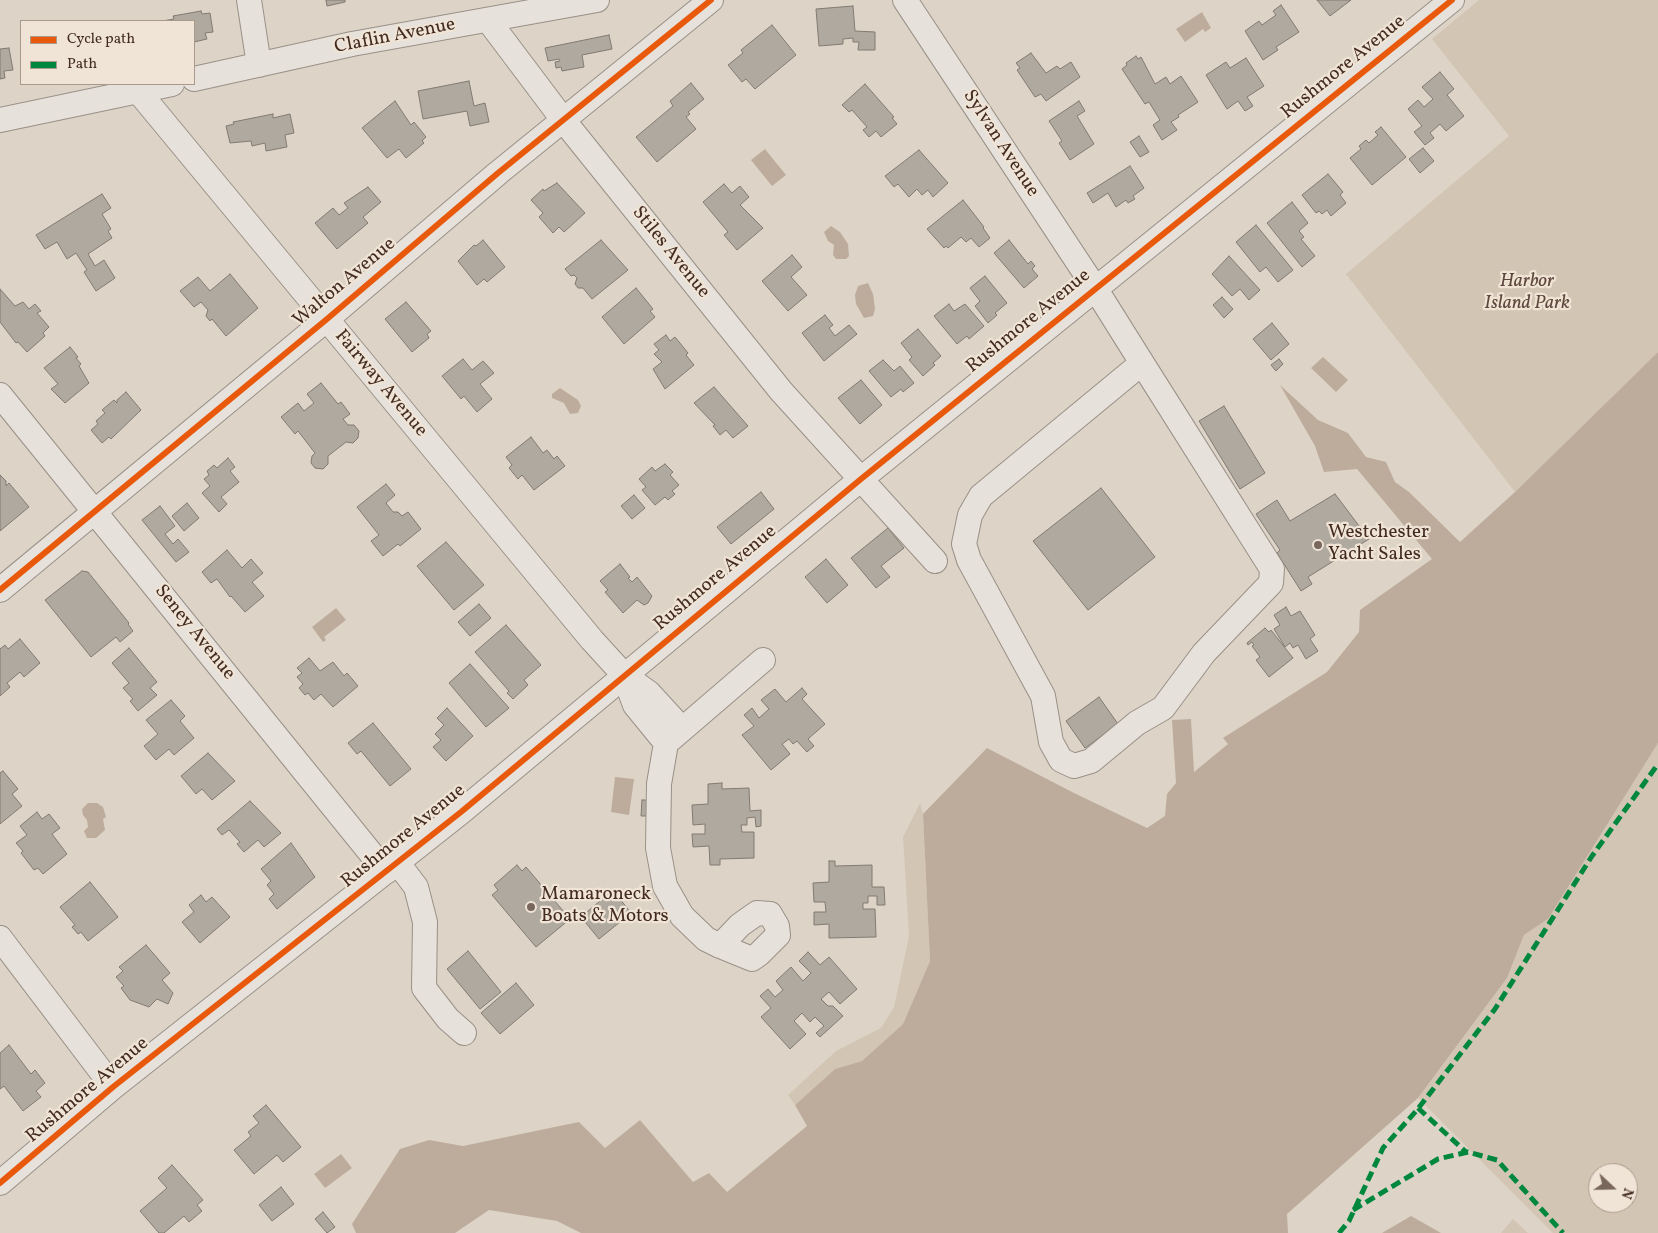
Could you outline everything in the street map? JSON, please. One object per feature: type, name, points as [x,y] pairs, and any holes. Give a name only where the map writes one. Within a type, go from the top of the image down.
[{"type":"street","points":[[249,0],[259,65]]},
{"type":"street","name":"Claflin Avenue","points":[[195,79],[352,44],[597,0]]},
{"type":"street","name":"Walton Avenue","points":[[0,590],[94,510],[327,319],[498,174],[711,0]]},
{"type":"street","name":"Sylvan Avenue","points":[[905,0],[1095,288],[1272,569],[1271,583],[1204,652],[1163,708],[1137,723],[1091,761],[1074,766],[1061,760],[1051,742],[1043,696],[974,568],[964,544],[970,515],[981,496],[1142,363]]},
{"type":"street","name":"Rushmore Avenue","points":[[0,1183],[114,1088],[461,812],[861,479],[1452,0]]},
{"type":"street","name":"Stiles Avenue","points":[[488,20],[564,121],[782,391],[936,562]]},
{"type":"street","points":[[0,120],[167,85]]},
{"type":"street","name":"Fairway Avenue","points":[[138,91],[586,632],[624,675]]},
{"type":"street","name":"Seney Avenue","points":[[0,395],[392,867],[416,887],[425,922],[424,988],[448,1019],[464,1033]]},
{"type":"street","points":[[720,946],[706,939],[682,916],[665,886],[658,848],[659,784],[674,736],[763,660]]},
{"type":"street","points":[[624,675],[635,705],[674,736]]},
{"type":"street","points":[[0,938],[114,1088]]},
{"type":"green space","name":"Harbor Island Park","points":[[1479,0],[1658,0],[1658,352],[1515,492],[1346,274],[1509,136],[1432,39]]},
{"type":"green space","points":[[1658,743],[1658,1233],[1553,1233],[1418,1098],[1507,978],[1524,935],[1548,919]]},
{"type":"green space","points":[[920,803],[923,814],[930,961],[903,1024],[862,1061],[835,1069],[795,1105],[788,1095],[836,1051],[881,1028],[894,1007],[909,936],[903,837]]},
{"type":"green space","points":[[1513,1219],[1528,1233],[1501,1233]]},
{"type":"shaded area","points":[[1202,12],[1211,28],[1205,32],[1203,29],[1185,42],[1176,29]]},
{"type":"shaded area","points":[[765,149],[786,175],[772,186],[751,160]]},
{"type":"shaded area","points":[[831,226],[840,232],[848,244],[849,256],[846,259],[836,259],[833,255],[834,245],[828,241],[824,232]]},
{"type":"shaded area","points":[[868,283],[873,294],[875,309],[873,316],[864,318],[856,304],[855,295],[858,286]]},
{"type":"shaded area","points":[[1658,352],[1658,743],[1548,919],[1524,935],[1507,978],[1418,1098],[1287,1214],[1288,1233],[581,1233],[557,1221],[489,1210],[455,1233],[356,1233],[352,1224],[400,1149],[429,1140],[463,1146],[579,1122],[605,1148],[640,1120],[693,1182],[709,1173],[727,1192],[807,1126],[795,1105],[835,1069],[862,1061],[903,1024],[930,961],[923,814],[987,748],[1147,828],[1165,816],[1167,794],[1176,783],[1172,720],[1191,719],[1194,772],[1228,744],[1223,738],[1327,672],[1359,632],[1360,610],[1432,559],[1357,469],[1324,472],[1315,446],[1280,385],[1318,420],[1348,433],[1366,457],[1386,462],[1395,482],[1409,492],[1460,542],[1515,492]]},
{"type":"shaded area","points":[[1323,357],[1348,380],[1336,392],[1311,368]]},
{"type":"shaded area","points":[[560,388],[578,400],[581,406],[578,413],[570,414],[564,403],[552,398],[552,394]]},
{"type":"shaded area","points":[[336,608],[346,620],[324,637],[326,640],[323,642],[312,627]]},
{"type":"shaded area","points":[[615,777],[634,779],[629,815],[611,812]]},
{"type":"shaded area","points":[[88,803],[97,803],[103,807],[106,817],[103,819],[105,830],[96,838],[87,838],[84,831],[88,827],[82,809]]},
{"type":"shaded area","points":[[341,1154],[352,1168],[325,1188],[314,1174]]},
{"type":"shaded area","points":[[1411,1216],[1441,1233],[1382,1233]]},
{"type":"building","points":[[326,0],[345,0],[345,2],[327,6]]},
{"type":"building","points":[[1317,0],[1351,0],[1330,16]]},
{"type":"building","points":[[1281,5],[1299,32],[1276,47],[1278,50],[1263,60],[1245,31],[1259,21],[1262,25],[1276,15],[1273,11]]},
{"type":"building","points":[[853,6],[855,31],[875,32],[875,50],[858,50],[859,42],[853,42],[853,38],[843,39],[843,44],[819,46],[816,9]]},
{"type":"building","points":[[201,11],[202,14],[210,13],[213,32],[205,33],[207,39],[195,42],[195,20],[168,20],[174,19],[173,16]]},
{"type":"building","points":[[772,25],[796,55],[755,89],[746,79],[742,82],[728,65],[743,53],[741,50]]},
{"type":"building","points":[[609,35],[612,49],[582,55],[584,67],[562,71],[561,67],[556,68],[555,62],[560,61],[559,59],[548,61],[545,48]]},
{"type":"building","points":[[9,48],[13,70],[4,71],[5,78],[0,79],[0,49]]},
{"type":"building","points":[[1031,53],[1046,73],[1057,66],[1060,69],[1071,62],[1080,77],[1046,101],[1041,94],[1035,97],[1017,70],[1020,68],[1016,63]]},
{"type":"building","points":[[1136,56],[1138,59],[1141,57],[1155,84],[1166,77],[1170,84],[1181,76],[1198,102],[1171,122],[1177,130],[1162,140],[1153,125],[1160,120],[1149,102],[1145,104],[1122,69],[1127,65],[1126,63]]},
{"type":"building","points":[[1246,58],[1264,86],[1247,97],[1253,106],[1245,111],[1238,101],[1227,109],[1206,75],[1226,62],[1230,68]]},
{"type":"building","points":[[1440,72],[1454,89],[1447,95],[1464,116],[1446,131],[1440,124],[1430,133],[1434,138],[1425,145],[1414,132],[1422,126],[1408,109],[1418,100],[1424,107],[1433,99],[1422,87]]},
{"type":"building","points":[[469,81],[474,106],[485,103],[489,122],[470,126],[467,111],[423,119],[418,91]]},
{"type":"building","points":[[691,83],[704,99],[688,112],[690,114],[686,117],[696,129],[657,162],[636,137],[673,106],[670,101]]},
{"type":"building","points":[[865,84],[894,117],[892,118],[897,124],[881,137],[876,131],[869,137],[863,130],[867,127],[852,110],[849,112],[842,105]]},
{"type":"building","points":[[395,101],[411,125],[414,122],[426,137],[422,141],[424,143],[406,158],[399,149],[387,158],[362,128]]},
{"type":"building","points":[[1079,101],[1085,111],[1077,116],[1094,144],[1070,160],[1059,143],[1062,141],[1049,121]]},
{"type":"building","points":[[273,114],[273,118],[290,114],[294,133],[285,135],[287,147],[266,151],[265,143],[252,146],[251,141],[230,143],[226,126],[234,124],[233,122]]},
{"type":"building","points":[[1381,127],[1406,157],[1372,185],[1350,158],[1361,149],[1359,146],[1366,140],[1369,143],[1378,135],[1375,132]]},
{"type":"building","points":[[1139,136],[1149,152],[1140,157],[1130,142]]},
{"type":"building","points":[[1423,148],[1434,161],[1420,173],[1409,159]]},
{"type":"building","points":[[919,150],[948,183],[933,197],[928,190],[922,195],[917,189],[909,197],[898,184],[894,187],[885,176]]},
{"type":"building","points":[[1130,166],[1144,188],[1133,196],[1135,199],[1128,203],[1126,200],[1116,207],[1108,193],[1093,203],[1087,193]]},
{"type":"building","points":[[1328,174],[1343,192],[1340,195],[1346,203],[1331,216],[1327,210],[1322,214],[1319,211],[1316,213],[1302,195]]},
{"type":"building","points":[[557,183],[585,213],[564,232],[559,227],[553,233],[539,217],[543,213],[531,200],[543,189],[544,191]]},
{"type":"building","points":[[724,184],[732,193],[740,186],[749,197],[740,205],[763,228],[737,250],[724,235],[728,232],[703,202]]},
{"type":"building","points":[[368,187],[381,202],[363,217],[368,223],[337,249],[315,223],[333,208],[339,215],[348,208],[344,203]]},
{"type":"building","points":[[102,194],[111,208],[102,214],[111,229],[108,231],[112,238],[88,254],[95,266],[104,260],[115,278],[96,291],[84,272],[87,270],[76,253],[67,259],[57,242],[45,249],[36,235]]},
{"type":"building","points":[[963,200],[990,238],[979,247],[971,238],[966,242],[961,237],[948,248],[946,246],[944,248],[927,229]]},
{"type":"building","points":[[1292,202],[1308,223],[1299,231],[1304,237],[1301,239],[1315,256],[1302,267],[1267,223]]},
{"type":"building","points":[[1256,225],[1293,270],[1278,282],[1266,267],[1260,272],[1236,242]]},
{"type":"building","points":[[483,240],[505,267],[487,282],[484,279],[477,285],[458,261],[474,245],[476,246]]},
{"type":"building","points":[[601,240],[628,270],[592,299],[583,288],[578,288],[575,284],[577,278],[574,275],[571,276],[565,269]]},
{"type":"building","points":[[1009,240],[1028,264],[1031,261],[1035,266],[1032,269],[1038,276],[1024,288],[994,253]]},
{"type":"building","points":[[792,255],[802,267],[791,277],[807,295],[788,311],[762,281]]},
{"type":"building","points":[[1229,256],[1260,290],[1249,300],[1240,289],[1232,296],[1212,274]]},
{"type":"building","points":[[230,274],[258,308],[226,336],[212,319],[210,321],[206,316],[208,310],[201,302],[194,307],[180,291],[198,277],[210,291]]},
{"type":"building","points":[[985,276],[1007,303],[995,313],[997,315],[988,323],[975,306],[980,301],[970,288]]},
{"type":"building","points":[[636,288],[653,309],[650,311],[655,317],[624,344],[602,317]]},
{"type":"building","points":[[0,289],[15,306],[23,302],[29,309],[35,304],[41,311],[37,313],[49,327],[43,333],[45,336],[27,352],[18,342],[16,343],[0,322]]},
{"type":"building","points":[[1222,297],[1233,309],[1224,318],[1213,305]]},
{"type":"building","points":[[406,302],[431,331],[427,334],[429,338],[412,352],[385,319]]},
{"type":"building","points":[[949,304],[954,311],[965,304],[984,326],[969,339],[967,336],[957,344],[934,316]]},
{"type":"building","points":[[825,315],[833,325],[829,328],[835,336],[849,325],[857,334],[824,361],[802,333]]},
{"type":"building","points":[[1272,323],[1289,344],[1271,360],[1253,339]]},
{"type":"building","points":[[918,329],[941,356],[933,363],[935,365],[923,376],[909,360],[912,357],[901,343]]},
{"type":"building","points":[[666,335],[670,341],[675,337],[688,353],[686,355],[694,365],[665,389],[653,369],[662,362],[654,354],[659,350],[654,344]]},
{"type":"building","points":[[70,347],[78,357],[76,358],[81,364],[79,366],[89,383],[65,403],[51,389],[58,384],[44,368]]},
{"type":"building","points":[[463,359],[472,370],[483,361],[494,373],[480,384],[492,399],[477,412],[464,396],[461,399],[442,376]]},
{"type":"building","points":[[1279,359],[1283,364],[1276,371],[1271,365]]},
{"type":"building","points":[[883,360],[894,371],[900,366],[914,383],[903,392],[901,389],[891,397],[869,371]]},
{"type":"building","points":[[861,380],[882,405],[860,424],[838,398]]},
{"type":"building","points":[[321,383],[338,404],[341,402],[350,414],[343,419],[348,425],[354,425],[359,431],[358,438],[353,443],[346,442],[328,456],[328,464],[323,469],[315,468],[311,463],[312,456],[315,453],[298,431],[295,434],[281,417],[298,403],[304,411],[314,403],[307,394]]},
{"type":"building","points":[[714,387],[748,426],[733,438],[726,430],[720,435],[713,426],[715,425],[694,403]]},
{"type":"building","points":[[126,392],[141,410],[111,439],[109,437],[102,443],[91,430],[98,424],[96,421],[105,413],[102,410],[114,400],[117,403],[117,400]]},
{"type":"building","points":[[1224,406],[1265,473],[1240,489],[1199,421]]},
{"type":"building","points":[[531,437],[543,453],[547,450],[554,459],[557,456],[565,466],[534,490],[522,475],[518,479],[509,468],[512,465],[506,457]]},
{"type":"building","points":[[228,458],[235,467],[230,471],[239,482],[221,497],[227,504],[219,512],[202,493],[210,486],[204,479],[209,475],[207,471],[214,465],[217,468]]},
{"type":"building","points":[[665,464],[673,472],[670,475],[679,485],[672,491],[675,494],[668,500],[665,497],[655,505],[642,490],[646,487],[639,479],[652,467],[655,471]]},
{"type":"building","points":[[0,475],[6,481],[6,486],[9,483],[29,507],[0,531]]},
{"type":"building","points":[[386,484],[395,495],[386,503],[393,512],[398,512],[402,516],[408,512],[421,529],[400,546],[398,544],[383,556],[371,541],[379,535],[357,507]]},
{"type":"building","points":[[1101,488],[1155,557],[1088,610],[1033,541]]},
{"type":"building","points":[[761,492],[774,509],[731,544],[717,527]]},
{"type":"building","name":"Westchester Yacht Sales","points":[[1335,494],[1369,539],[1308,577],[1312,584],[1301,591],[1277,553],[1280,550],[1256,514],[1277,500],[1290,521]]},
{"type":"building","points":[[634,495],[645,508],[632,519],[621,506]]},
{"type":"building","points":[[187,503],[199,518],[184,531],[172,516]]},
{"type":"building","points":[[160,506],[175,526],[165,534],[173,544],[178,539],[189,552],[176,562],[142,520]]},
{"type":"building","points":[[888,528],[904,548],[881,566],[890,577],[876,588],[851,558]]},
{"type":"building","points":[[446,542],[484,585],[454,610],[417,566]]},
{"type":"building","points":[[227,550],[242,568],[251,559],[263,573],[252,582],[264,596],[245,612],[230,597],[217,579],[211,583],[202,572]]},
{"type":"building","points":[[826,559],[848,585],[827,603],[805,577]]},
{"type":"building","points":[[620,564],[632,582],[637,577],[652,596],[648,603],[644,605],[637,600],[623,613],[605,592],[608,590],[600,581]]},
{"type":"building","points":[[82,571],[88,572],[129,623],[133,631],[120,642],[116,637],[91,657],[45,600]]},
{"type":"building","points":[[479,604],[491,618],[470,636],[458,622]]},
{"type":"building","points":[[1286,607],[1291,616],[1300,611],[1315,635],[1310,639],[1318,651],[1306,659],[1298,645],[1293,648],[1290,643],[1285,647],[1274,629],[1280,625],[1274,615]]},
{"type":"building","points":[[506,625],[541,665],[524,680],[528,685],[513,699],[507,693],[509,691],[475,652]]},
{"type":"building","points":[[1265,628],[1269,632],[1271,630],[1293,658],[1269,677],[1256,660],[1260,657],[1252,646],[1254,645],[1252,642],[1248,645],[1247,643]]},
{"type":"building","points":[[20,639],[40,663],[24,677],[20,672],[7,683],[10,687],[0,696],[0,649],[5,645],[8,649]]},
{"type":"building","points":[[129,648],[157,682],[150,688],[157,695],[138,711],[130,701],[133,699],[123,688],[129,683],[112,663]]},
{"type":"building","points":[[309,658],[320,671],[333,662],[344,676],[347,673],[358,686],[333,707],[321,694],[314,700],[308,693],[305,695],[299,688],[303,684],[297,677],[302,673],[297,668]]},
{"type":"building","points":[[470,664],[509,708],[486,727],[449,683]]},
{"type":"building","points":[[802,688],[807,694],[802,699],[825,724],[808,739],[814,746],[807,752],[797,741],[793,744],[789,739],[782,744],[790,754],[771,770],[742,735],[754,726],[744,715],[752,708],[759,718],[769,709],[761,700],[775,689],[786,702]]},
{"type":"building","points":[[1099,697],[1118,724],[1085,748],[1066,721]]},
{"type":"building","points":[[171,700],[185,716],[180,721],[194,738],[174,755],[169,749],[156,760],[144,746],[158,734],[146,720]]},
{"type":"building","points":[[447,708],[473,736],[446,761],[433,747],[441,740],[435,734],[444,725],[437,718]]},
{"type":"building","points":[[373,723],[411,769],[390,786],[361,751],[357,754],[348,743]]},
{"type":"building","points":[[208,753],[235,781],[212,800],[202,789],[196,794],[181,776]]},
{"type":"building","points":[[3,771],[18,789],[12,794],[22,806],[0,824],[0,773]]},
{"type":"building","points":[[722,783],[722,789],[749,788],[750,811],[761,810],[761,826],[756,827],[755,817],[747,818],[747,825],[741,825],[742,832],[754,832],[754,858],[720,859],[720,865],[710,865],[709,846],[693,847],[692,834],[705,834],[705,824],[693,825],[692,805],[708,804],[708,784]]},
{"type":"building","points":[[642,800],[650,800],[649,816],[641,816]]},
{"type":"building","points":[[250,801],[281,833],[264,847],[258,840],[244,852],[237,844],[240,842],[229,830],[222,835],[217,829]]},
{"type":"building","points":[[37,812],[42,819],[49,814],[60,828],[52,834],[67,854],[43,874],[38,868],[34,870],[16,843],[27,835],[20,826]]},
{"type":"building","points":[[291,843],[315,877],[277,909],[269,899],[274,894],[267,885],[271,881],[261,869]]},
{"type":"building","points":[[829,861],[835,861],[835,866],[872,865],[872,887],[884,887],[885,905],[877,905],[877,896],[868,896],[868,903],[863,903],[863,909],[875,909],[876,937],[829,938],[829,924],[814,925],[814,912],[826,912],[825,902],[814,902],[813,883],[829,882]]},
{"type":"building","name":"Mamaroneck Boats & Motors","points":[[517,865],[522,871],[526,867],[570,919],[536,947],[492,895],[498,890],[494,885]]},
{"type":"building","points":[[90,882],[118,917],[88,941],[81,932],[78,934],[72,927],[75,925],[60,907]]},
{"type":"building","points":[[613,890],[631,913],[599,939],[581,917]]},
{"type":"building","points":[[201,895],[206,902],[212,897],[230,917],[200,943],[182,922],[194,912],[189,905]]},
{"type":"building","points":[[146,945],[170,973],[162,980],[173,993],[168,1004],[157,999],[149,1007],[130,1000],[121,988],[124,986],[116,977],[123,971],[119,967]]},
{"type":"building","points":[[468,951],[501,992],[480,1009],[447,969]]},
{"type":"building","points":[[808,952],[820,965],[829,957],[857,989],[840,1004],[829,992],[821,999],[828,1006],[833,1006],[843,1016],[820,1037],[816,1033],[824,1026],[815,1017],[810,1022],[802,1013],[794,1021],[806,1034],[790,1049],[761,1017],[771,1008],[760,996],[768,989],[775,997],[783,990],[776,981],[791,967],[803,981],[811,973],[799,961]]},
{"type":"building","points":[[516,983],[534,1005],[500,1034],[481,1013]]},
{"type":"building","points":[[9,1045],[31,1074],[35,1070],[45,1083],[36,1091],[41,1097],[23,1111],[4,1086],[0,1089],[0,1053]]},
{"type":"building","points":[[266,1105],[301,1147],[283,1162],[277,1155],[254,1174],[234,1150],[251,1136],[248,1132],[259,1123],[253,1116]]},
{"type":"building","points":[[172,1165],[203,1200],[197,1205],[202,1211],[189,1222],[184,1216],[164,1233],[159,1233],[140,1211],[167,1188],[158,1178]]},
{"type":"building","points":[[281,1187],[294,1204],[272,1221],[259,1205]]},
{"type":"building","points":[[323,1212],[335,1227],[327,1233],[315,1219]]},
{"type":"marked path","points":[[1339,1233],[1349,1221],[1383,1148],[1417,1110],[1495,1009],[1592,856],[1658,764]]},
{"type":"marked path","points":[[1418,1108],[1466,1152]]},
{"type":"marked path","points":[[1353,1210],[1438,1159],[1468,1152],[1497,1160],[1563,1233]]},
{"type":"cycle path","points":[[0,590],[327,319],[498,173],[711,0]]},
{"type":"cycle path","points":[[0,1183],[113,1087],[461,812],[861,479],[1452,0]]},
{"type":"place","name":"Westchester Yacht Sales","points":[[1318,545]]},
{"type":"place","name":"Mamaroneck Boats & Motors","points":[[531,907]]}]
